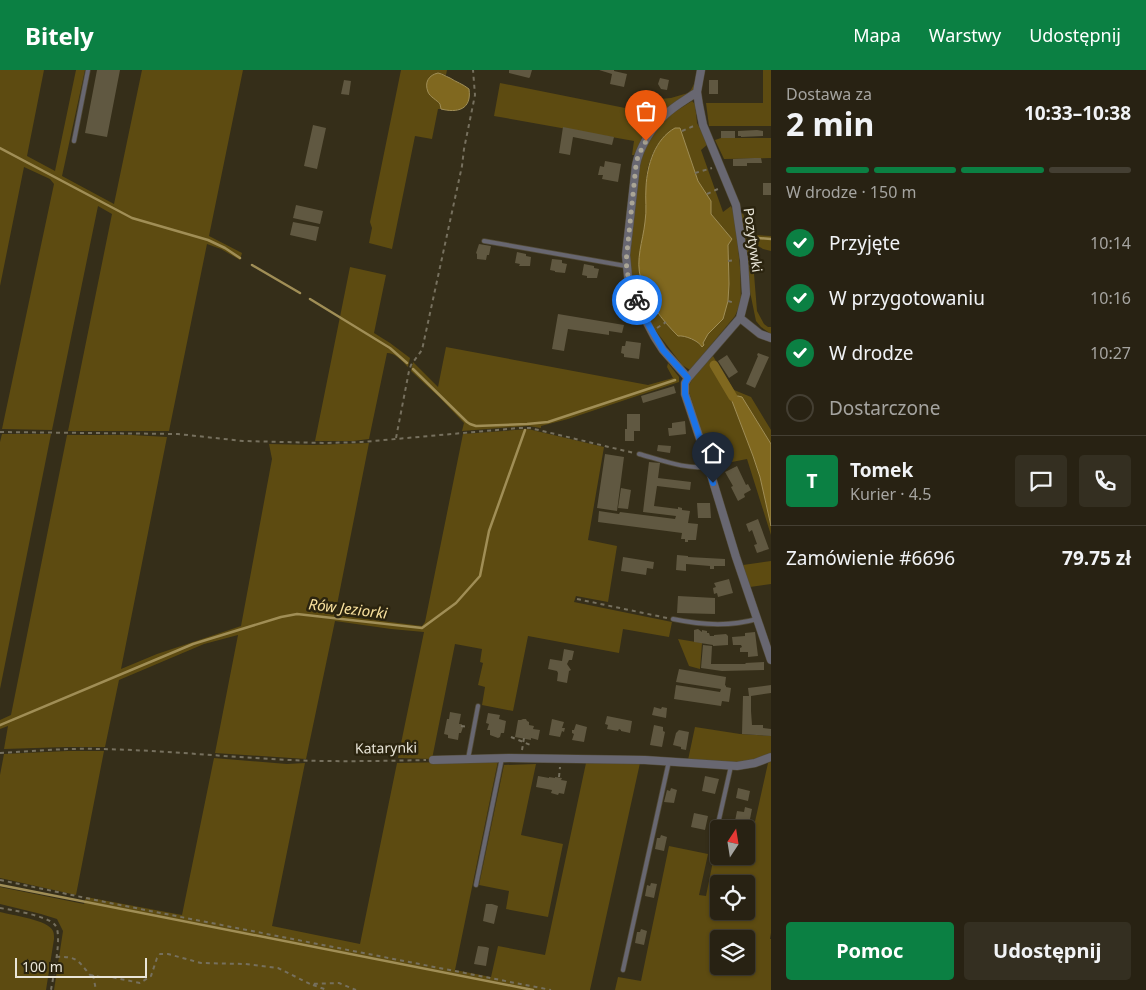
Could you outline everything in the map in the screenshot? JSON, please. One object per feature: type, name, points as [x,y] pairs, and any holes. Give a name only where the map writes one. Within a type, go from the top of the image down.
[{"type":"street","name":"Pozytywki","points":[[688,378],[740,318],[746,294],[744,260],[736,205],[703,125],[697,92],[701,70]]},
{"type":"street","points":[[697,92],[663,117],[638,156],[626,266],[630,286],[650,328],[663,350],[688,378],[685,383],[685,394],[736,557],[771,660]]},
{"type":"street","points":[[740,318],[755,331],[771,338]]},
{"type":"street","name":"Katarynki","points":[[433,760],[593,758],[737,766],[755,763],[771,757]]},
{"type":"lane","points":[[74,141],[88,70]]},
{"type":"lane","points":[[484,241],[626,266]]},
{"type":"lane","points":[[639,454],[690,467],[708,466]]},
{"type":"lane","points":[[673,619],[706,625],[757,620]]},
{"type":"lane","points":[[468,759],[478,706]]},
{"type":"lane","points":[[476,885],[502,758]]},
{"type":"lane","points":[[623,970],[669,761]]},
{"type":"lane","points":[[719,820],[730,766]]},
{"type":"path","points":[[396,438],[409,371],[422,350],[462,166],[475,95],[474,70]]},
{"type":"path","points":[[682,131],[698,124]]},
{"type":"path","points":[[695,173],[708,170]]},
{"type":"path","points":[[707,194],[715,190]]},
{"type":"path","points":[[728,261],[739,260]]},
{"type":"path","points":[[728,302],[740,304]]},
{"type":"path","points":[[654,329],[666,322]]},
{"type":"path","points":[[0,432],[178,434],[242,440],[309,443],[362,442],[530,428],[639,454]]},
{"type":"path","points":[[577,599],[673,619]]},
{"type":"path","points":[[461,726],[470,728]]},
{"type":"path","points":[[511,737],[533,746]]},
{"type":"path","points":[[522,751],[524,738]]},
{"type":"path","name":"Katarynki","points":[[0,753],[52,749],[98,749],[337,762],[433,760]]},
{"type":"path","points":[[558,777],[560,764]]},
{"type":"path","points":[[0,880],[551,990]]},
{"type":"path","points":[[0,908],[43,918],[55,925],[58,930],[59,941],[51,990]]},
{"type":"path","points":[[56,957],[68,956],[79,961],[90,975],[140,983],[151,976],[160,954],[168,954],[202,963],[244,964],[278,968],[327,990]]},
{"type":"path","points":[[93,975],[96,990]]},
{"type":"path","points":[[310,984],[340,983],[356,990]]},
{"type":"shaded area","points":[[0,70],[44,70],[27,156],[55,171],[76,70],[85,70],[62,176],[114,204],[142,70],[243,70],[209,236],[242,253],[240,260],[221,249],[207,244],[169,431],[68,431],[112,214],[98,206],[52,430],[2,429],[54,184],[50,179],[24,167],[0,286]]},
{"type":"shaded area","points":[[401,70],[447,70],[446,75],[438,73],[436,100],[440,104],[441,109],[438,109],[432,139],[415,136],[392,249],[369,243],[372,228],[370,222]]},
{"type":"shaded area","points":[[763,70],[771,70],[771,126],[709,126],[706,103],[763,103]]},
{"type":"shaded area","points":[[438,73],[469,89],[466,106],[453,111],[441,109],[440,104],[429,94],[427,88],[428,80],[432,75]]},
{"type":"shaded area","points":[[695,82],[694,89],[642,141],[634,155],[632,155],[634,141],[494,116],[500,83],[640,111],[644,95],[660,99],[671,98],[688,93]]},
{"type":"shaded area","points":[[692,101],[695,104],[697,123],[708,144],[701,150],[723,212],[731,206],[735,217],[740,267],[741,302],[735,316],[690,370],[682,365],[656,331],[634,288],[628,260],[640,156],[655,130],[671,114]],"holes":[[[680,128],[698,181],[711,201],[711,214],[732,239],[728,245],[729,284],[723,319],[704,339],[702,347],[691,339],[678,336],[661,317],[646,294],[640,270],[647,210],[647,172],[657,145]]]},
{"type":"shaded area","points":[[675,128],[680,128],[698,181],[711,201],[711,214],[732,239],[728,245],[728,301],[723,319],[708,334],[702,347],[692,339],[678,336],[666,323],[647,295],[639,272],[639,258],[646,218],[646,191],[650,162],[653,153],[662,139]]},
{"type":"shaded area","points":[[721,138],[771,138],[771,158],[724,159],[715,140]]},
{"type":"shaded area","points":[[743,213],[746,222],[755,235],[771,236],[771,251],[755,244],[752,249],[757,311],[764,324],[771,327],[771,334],[756,321],[749,287],[745,241],[740,215]]},
{"type":"shaded area","points":[[350,267],[386,275],[374,333],[410,358],[408,367],[396,356],[387,353],[369,439],[315,441]]},
{"type":"shaded area","points":[[446,347],[648,385],[673,378],[667,367],[668,363],[679,377],[679,382],[568,419],[541,426],[541,428],[528,426],[462,431],[464,423],[411,371],[413,362],[438,387]]},
{"type":"shaded area","points":[[713,356],[734,390],[751,397],[771,430],[771,444],[742,398],[732,399],[760,477],[771,526],[771,535],[747,459],[712,466],[688,389],[695,375]]},
{"type":"shaded area","points":[[733,397],[742,397],[771,444],[771,526],[760,477],[732,401]]},
{"type":"shaded area","points":[[528,429],[604,447],[588,540],[617,546],[608,602],[576,596],[574,602],[672,622],[669,637],[623,629],[619,653],[528,636],[513,711],[482,705],[485,687],[478,685],[483,663],[480,662],[482,649],[455,644],[432,759],[398,758],[424,632],[335,621],[306,759],[215,753],[238,635],[204,644],[119,680],[105,747],[4,749],[8,726],[0,729],[0,720],[11,715],[67,435],[167,437],[121,669],[157,654],[241,626],[272,459],[269,444],[369,443],[335,615],[422,626],[425,622],[463,434]]},
{"type":"shaded area","points":[[2,434],[51,434],[0,689],[0,442]]},
{"type":"shaded area","points":[[771,561],[771,584],[750,587],[743,565]]},
{"type":"shaded area","points":[[678,639],[702,643],[700,669],[689,666]]},
{"type":"shaded area","points":[[695,727],[740,734],[771,736],[771,754],[741,762],[688,760]]},
{"type":"shaded area","points":[[104,751],[76,895],[0,878],[0,775],[4,754]]},
{"type":"shaded area","points":[[214,758],[287,764],[305,763],[272,926],[360,944],[397,763],[498,761],[455,970],[491,977],[498,946],[545,955],[586,763],[640,763],[590,990],[54,990],[63,931],[57,919],[0,904],[0,887],[84,904],[86,897],[182,915]]},
{"type":"shaded area","points":[[771,761],[771,990],[615,990],[618,977],[641,981],[669,846],[708,854],[699,895],[706,896],[710,876],[710,920],[755,920],[755,875],[710,875],[712,865],[755,865],[755,822],[768,763]]},
{"type":"shaded area","points":[[536,764],[521,835],[563,844],[548,917],[506,909],[509,891],[479,885],[504,765]]},
{"type":"shaded area","points":[[0,912],[37,921],[50,927],[53,931],[54,939],[46,990],[0,990]]},
{"type":"building","points":[[97,70],[120,70],[107,137],[85,133]]},
{"type":"building","points":[[509,70],[532,70],[529,78],[509,73]]},
{"type":"building","points":[[599,70],[614,70],[627,74],[624,87],[610,84],[612,74]]},
{"type":"building","points":[[660,78],[669,80],[667,90],[661,89],[658,84]]},
{"type":"building","points":[[344,80],[351,81],[349,95],[341,94]]},
{"type":"building","points":[[709,80],[718,80],[718,94],[709,94]]},
{"type":"building","points":[[313,125],[326,128],[317,169],[304,166]]},
{"type":"building","points":[[563,127],[614,137],[612,145],[573,137],[570,155],[559,153]]},
{"type":"building","points":[[721,131],[735,131],[735,138],[721,138]]},
{"type":"building","points":[[738,131],[763,131],[763,136],[738,136]]},
{"type":"building","points":[[761,158],[762,163],[747,163],[747,166],[733,166],[733,159]]},
{"type":"building","points":[[605,161],[621,164],[618,182],[602,179],[603,175],[598,175],[600,166],[604,167]]},
{"type":"building","points":[[763,183],[771,183],[771,195],[763,195]]},
{"type":"building","points":[[296,205],[323,211],[320,224],[293,218]]},
{"type":"building","points":[[293,222],[319,227],[316,241],[290,235]]},
{"type":"building","points":[[479,244],[491,246],[486,260],[477,259],[476,253]]},
{"type":"building","points":[[517,252],[531,257],[530,266],[519,266],[520,264],[515,263]]},
{"type":"building","points":[[552,259],[562,260],[562,263],[567,264],[565,273],[550,270]]},
{"type":"building","points":[[584,264],[599,269],[597,278],[587,278],[587,276],[582,275]]},
{"type":"building","points":[[558,314],[624,325],[622,333],[609,331],[609,335],[568,329],[564,351],[552,349]]},
{"type":"building","points":[[626,341],[641,343],[639,359],[624,357],[624,354],[621,353],[622,346],[625,346]]},
{"type":"building","points":[[758,353],[769,357],[755,388],[746,384]]},
{"type":"building","points":[[727,355],[738,372],[729,378],[718,361]]},
{"type":"building","points":[[674,386],[676,393],[643,403],[641,396]]},
{"type":"building","points":[[627,414],[640,414],[640,431],[634,431],[634,441],[625,441]]},
{"type":"building","points":[[685,421],[686,434],[669,436],[668,428],[672,428],[672,423]]},
{"type":"building","points":[[658,445],[671,446],[670,453],[657,451]]},
{"type":"building","points":[[605,454],[624,457],[617,511],[597,508]]},
{"type":"building","points":[[649,462],[660,463],[658,478],[691,482],[690,490],[657,486],[654,506],[678,509],[678,507],[682,508],[682,510],[690,511],[688,523],[698,524],[696,540],[685,542],[685,539],[681,539],[682,533],[598,522],[599,511],[675,519],[676,516],[643,512]]},
{"type":"building","points":[[737,466],[746,485],[748,484],[751,490],[738,501],[731,487],[733,486],[725,472]]},
{"type":"building","points":[[621,488],[631,490],[628,509],[618,508]]},
{"type":"building","points":[[697,503],[710,503],[711,518],[698,518]]},
{"type":"building","points":[[758,519],[769,549],[757,553],[754,545],[757,544],[752,530],[749,532],[746,524]]},
{"type":"building","points":[[677,555],[725,559],[725,566],[714,566],[714,569],[710,569],[710,566],[686,564],[686,571],[676,570]]},
{"type":"building","points":[[623,557],[654,562],[653,569],[647,568],[646,575],[621,571]]},
{"type":"building","points":[[729,579],[733,593],[718,597],[717,593],[714,594],[713,588],[716,587],[714,583]]},
{"type":"building","points":[[678,596],[715,598],[715,614],[677,613]]},
{"type":"building","points":[[698,629],[702,632],[702,630],[707,631],[710,636],[726,634],[728,636],[728,645],[713,646],[694,642],[694,630]]},
{"type":"building","points":[[755,632],[758,656],[748,657],[748,652],[740,652],[741,645],[733,645],[732,637],[745,636],[745,633]]},
{"type":"building","points":[[703,645],[712,646],[711,664],[764,662],[764,670],[722,671],[701,668]]},
{"type":"building","points":[[564,649],[574,651],[572,660],[569,660],[567,664],[571,670],[569,671],[567,683],[557,681],[557,671],[548,669],[550,659],[562,661]]},
{"type":"building","points":[[679,669],[726,677],[725,685],[731,688],[729,702],[722,701],[721,706],[674,699],[676,685],[720,692],[721,689],[676,682]]},
{"type":"building","points":[[771,685],[771,693],[751,696],[751,711],[752,725],[763,725],[763,728],[771,729],[771,736],[742,734],[743,696],[749,696],[748,688]]},
{"type":"building","points":[[654,707],[667,708],[666,718],[652,715]]},
{"type":"building","points":[[450,712],[461,714],[459,724],[462,724],[461,727],[463,727],[461,733],[459,733],[458,740],[448,738],[448,735],[444,734]]},
{"type":"building","points":[[488,713],[500,715],[499,719],[506,721],[504,733],[501,733],[498,738],[490,735],[490,730],[487,730],[489,724],[486,723]]},
{"type":"building","points":[[607,716],[632,721],[630,733],[619,729],[618,731],[607,729],[608,725],[605,724]]},
{"type":"building","points":[[523,719],[529,722],[529,725],[534,726],[533,729],[540,730],[538,740],[515,737],[518,720]]},
{"type":"building","points":[[552,719],[564,722],[562,728],[565,728],[564,732],[562,731],[560,737],[549,735]]},
{"type":"building","points":[[576,724],[587,727],[584,742],[572,740],[574,734],[572,730],[574,730]]},
{"type":"building","points":[[654,725],[663,727],[665,732],[662,747],[650,745]]},
{"type":"building","points":[[679,730],[689,732],[686,750],[673,745],[676,733]]},
{"type":"building","points":[[538,776],[562,778],[561,780],[567,781],[564,794],[559,793],[558,795],[551,793],[552,790],[536,787]]},
{"type":"building","points":[[705,776],[719,779],[715,794],[702,791]]},
{"type":"building","points":[[671,788],[677,790],[674,803],[664,802],[667,790],[670,791]]},
{"type":"building","points":[[738,788],[750,791],[748,801],[736,798]]},
{"type":"building","points":[[745,807],[752,809],[750,820],[735,820],[737,811],[744,812]]},
{"type":"building","points":[[694,813],[708,816],[705,830],[691,827]]},
{"type":"building","points":[[661,835],[667,837],[664,851],[655,849],[657,838],[660,838]]},
{"type":"building","points":[[651,883],[657,884],[654,898],[645,896],[647,885],[650,886]]},
{"type":"building","points":[[486,904],[498,906],[494,924],[483,921]]},
{"type":"building","points":[[641,929],[647,931],[644,945],[635,943],[637,932],[640,932]]},
{"type":"building","points":[[478,946],[489,948],[486,966],[474,964]]},
{"type":"waterway","points":[[0,148],[132,218],[208,240],[240,258]]},
{"type":"waterway","name":"Rów Jeziorki","points":[[758,238],[771,239]]},
{"type":"waterway","points":[[252,265],[300,293]]},
{"type":"waterway","points":[[310,299],[390,348],[407,363]]},
{"type":"waterway","points":[[714,365],[733,397]]},
{"type":"waterway","name":"Rów Jeziorki","points":[[413,369],[467,422],[476,426],[548,422],[675,380]]},
{"type":"waterway","name":"Rów Jeziorki","points":[[0,725],[193,644],[281,617],[297,614],[422,628],[456,603],[480,576],[489,531],[525,430]]},
{"type":"waterway","name":"Rów Jeziorki","points":[[0,885],[533,990]]},
{"type":"way so far","points":[[637,300],[630,286],[626,255],[636,165],[638,156],[646,141]]},
{"type":"route","points":[[637,300],[644,317],[663,350],[688,378],[684,388],[685,394],[713,483]]}]
